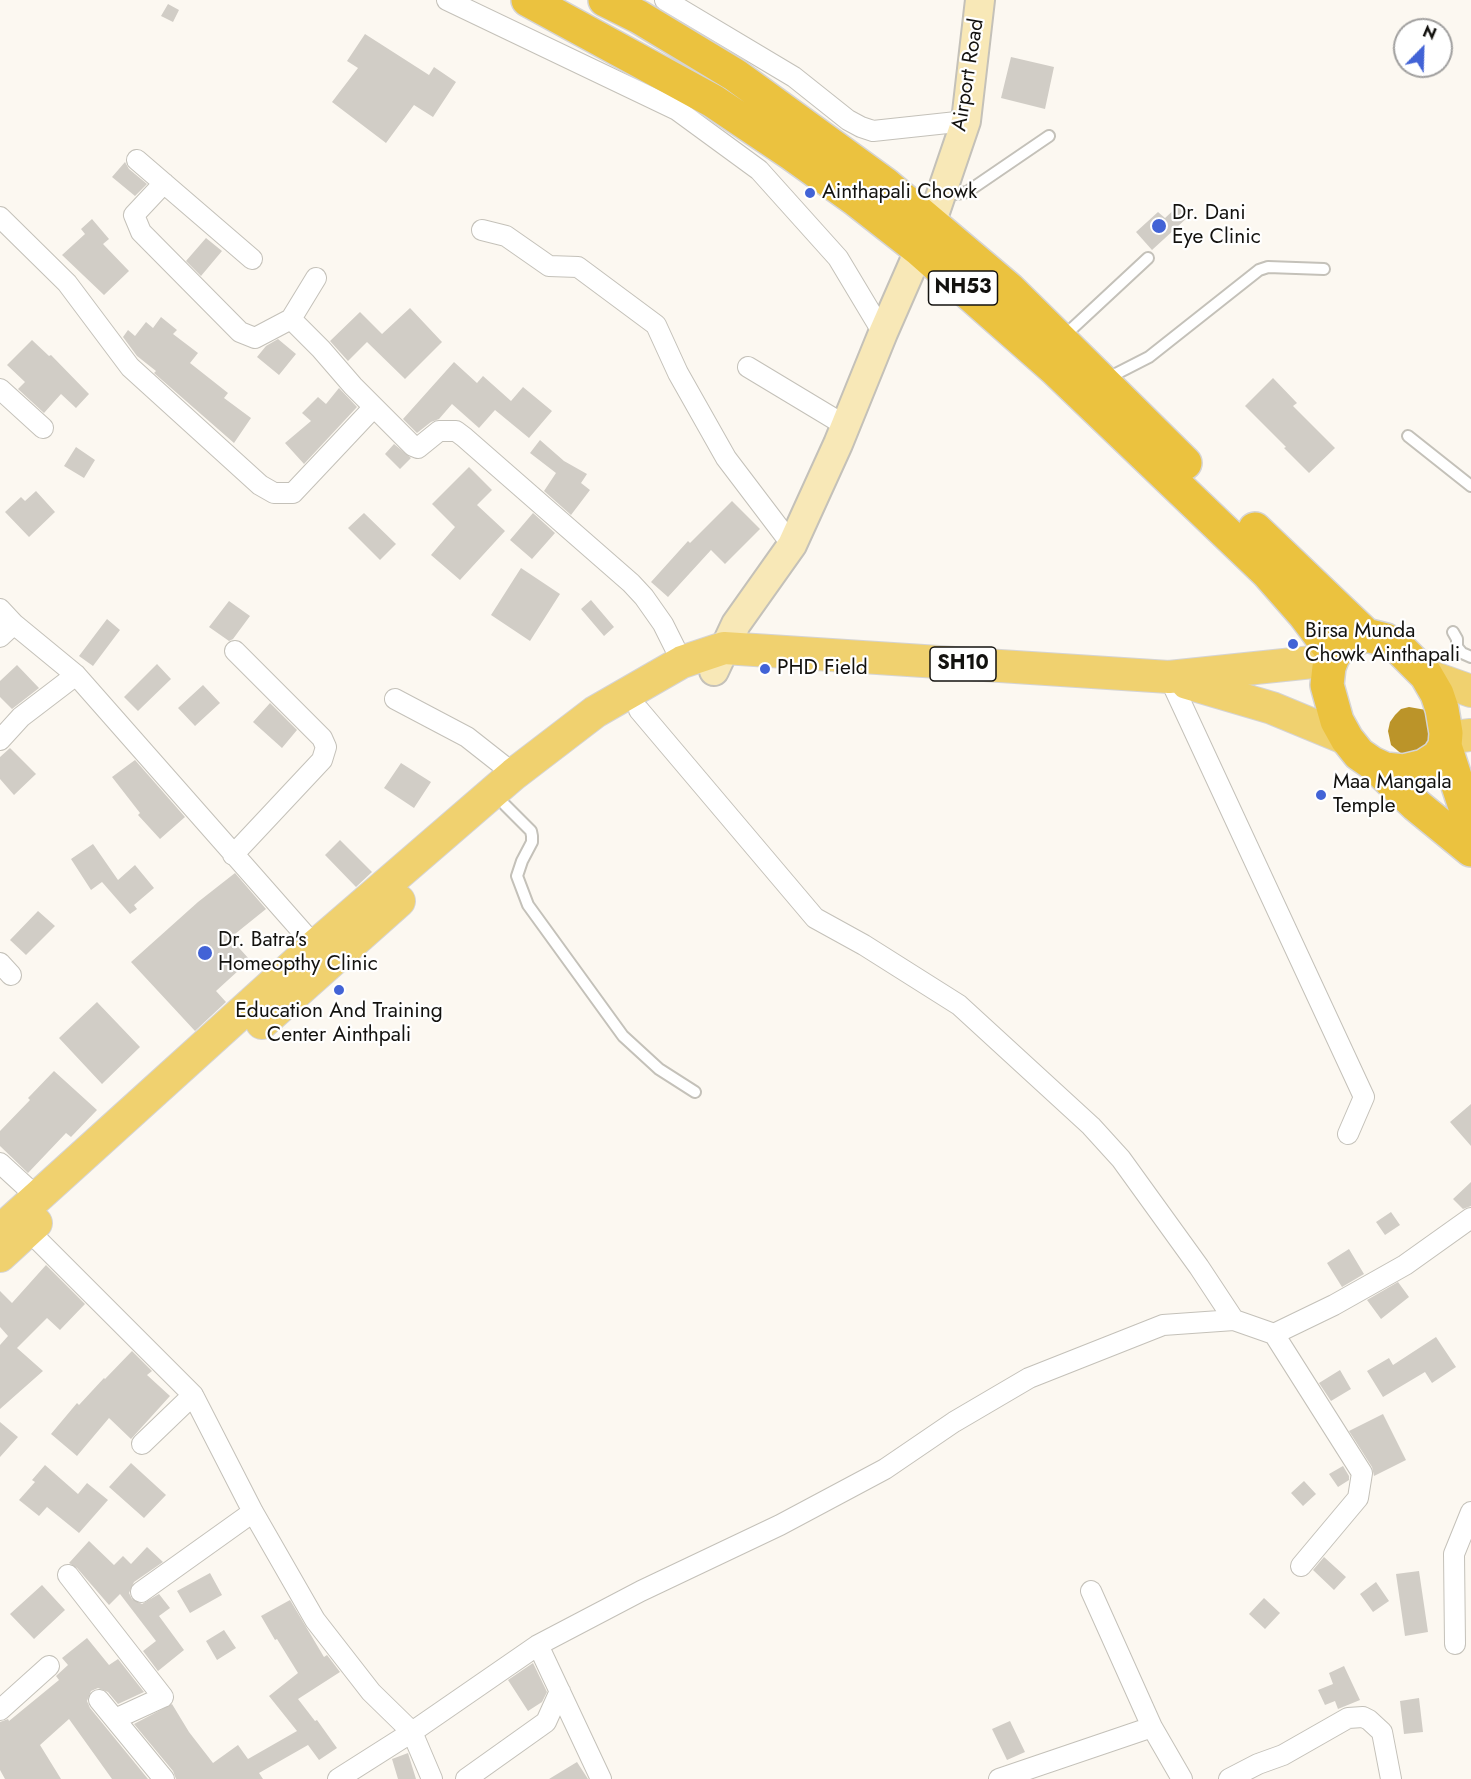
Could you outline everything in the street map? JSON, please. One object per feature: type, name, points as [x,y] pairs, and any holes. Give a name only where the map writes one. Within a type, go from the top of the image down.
[{"type":"highway","name":"NH53","points":[[528,0],[713,101],[855,199],[931,221],[1054,369],[1268,573],[1304,614],[1333,657]]},
{"type":"highway","name":"NH53","points":[[605,0],[639,17],[735,75],[885,184],[931,221],[1009,289],[1184,463],[1366,635],[1386,640],[1398,647],[1426,675],[1437,694],[1454,740],[1471,825]]},
{"type":"highway","points":[[1366,635],[1348,642],[1333,657],[1329,667],[1327,685],[1337,721],[1347,740],[1359,754],[1471,850]]},
{"type":"highway","points":[[1372,763],[1385,769],[1403,771],[1424,766],[1438,757],[1454,740]]},
{"type":"main road","name":"Airport Road","points":[[719,659],[736,624],[792,545],[846,426],[931,221],[966,121],[980,0]]},
{"type":"main road","name":"SH10","points":[[14,1230],[322,955],[514,774],[596,712],[682,662],[719,659],[756,650],[1169,677],[1333,657]]},
{"type":"main road","name":"SH10","points":[[0,1256],[14,1230],[37,1197],[322,955],[505,806],[527,785],[583,745],[691,681],[719,659]]},
{"type":"main road","points":[[1426,675],[1471,691]]},
{"type":"main road","name":"SH10","points":[[1169,677],[1272,708],[1347,740]]},
{"type":"street","points":[[447,0],[677,110],[759,170],[838,258],[883,333]]},
{"type":"street","points":[[665,0],[794,77],[848,120],[861,127],[873,130],[966,121]]},
{"type":"street","points":[[137,160],[252,259]]},
{"type":"street","points":[[164,183],[134,215],[141,232],[240,333],[255,338],[291,319],[316,278]]},
{"type":"street","points":[[0,217],[67,282],[130,367],[260,485],[274,493],[293,493],[374,407]]},
{"type":"street","points":[[482,230],[506,236],[549,266],[578,267],[656,325],[678,374],[726,458],[792,545]]},
{"type":"street","points":[[291,319],[374,407],[418,448],[439,431],[456,431],[631,583],[663,624],[682,662]]},
{"type":"street","points":[[748,367],[846,426]]},
{"type":"street","points":[[0,389],[43,428]]},
{"type":"street","points":[[0,609],[7,630],[76,675],[322,955]]},
{"type":"street","points":[[233,855],[322,760],[326,747],[322,738],[234,651]]},
{"type":"street","points":[[0,740],[21,717],[76,675]]},
{"type":"street","points":[[1169,677],[1364,1097],[1347,1134]]},
{"type":"street","points":[[394,699],[467,737],[514,774]]},
{"type":"street","points":[[639,710],[815,918],[864,945],[959,1005],[1091,1126],[1121,1159],[1234,1320]]},
{"type":"street","points":[[0,1163],[37,1197]]},
{"type":"street","points":[[1274,1334],[1334,1305],[1405,1265],[1471,1218]]},
{"type":"street","points":[[14,1230],[193,1395],[253,1512],[315,1620],[371,1692],[412,1732],[432,1779]]},
{"type":"street","points":[[338,1779],[412,1732],[538,1645],[641,1591],[780,1525],[885,1469],[954,1422],[1029,1378],[1163,1325],[1234,1320],[1274,1334],[1362,1473],[1358,1498],[1302,1566]]},
{"type":"street","points":[[142,1444],[193,1395]]},
{"type":"street","points":[[141,1592],[253,1512]]},
{"type":"street","points":[[1455,1644],[1462,1556],[1471,1512]]},
{"type":"street","points":[[68,1575],[163,1697],[115,1719]]},
{"type":"street","points":[[1091,1591],[1152,1727],[1182,1779]]},
{"type":"street","points":[[538,1645],[601,1779]]},
{"type":"street","points":[[0,1710],[49,1666]]},
{"type":"street","points":[[466,1779],[546,1722],[560,1691]]},
{"type":"street","points":[[99,1700],[164,1779]]},
{"type":"street","points":[[1229,1779],[1258,1764],[1283,1755],[1348,1718],[1363,1717],[1370,1720],[1382,1732],[1391,1779]]},
{"type":"street","points":[[999,1779],[1152,1727]]},
{"type":"lane","points":[[931,221],[956,194],[967,192],[1049,136]]},
{"type":"lane","points":[[1060,339],[1148,258]]},
{"type":"lane","points":[[1101,381],[1149,357],[1259,270],[1268,267],[1324,269]]},
{"type":"lane","points":[[1408,436],[1471,486]]},
{"type":"lane","points":[[1453,632],[1457,639],[1457,647],[1462,653],[1471,657]]},
{"type":"lane","points":[[505,806],[531,831],[532,842],[517,876],[528,904],[623,1036],[659,1069],[695,1092]]},
{"type":"shaded area","points":[[1409,707],[1426,710],[1435,747],[1404,756],[1391,745],[1388,731],[1395,715],[1401,709]]},
{"type":"building","points":[[168,4],[179,10],[173,22],[161,16]]},
{"type":"building","points":[[365,34],[429,75],[434,67],[456,82],[433,117],[414,105],[386,143],[332,102],[358,68],[347,61]]},
{"type":"building","points":[[1011,57],[1054,67],[1045,109],[1001,98]]},
{"type":"building","points":[[125,162],[129,169],[147,184],[135,196],[112,177]]},
{"type":"building","points":[[1178,206],[1188,217],[1152,250],[1136,232],[1158,212],[1165,218]]},
{"type":"building","points":[[92,219],[109,239],[103,244],[129,271],[104,295],[62,255],[85,234],[81,229]]},
{"type":"building","points":[[206,238],[222,251],[201,276],[186,261]]},
{"type":"building","points":[[410,308],[442,342],[405,379],[367,342],[348,361],[330,341],[360,312],[382,334]]},
{"type":"building","points":[[161,317],[177,330],[173,334],[198,353],[190,363],[228,393],[224,398],[251,418],[234,443],[154,373],[156,371],[137,356],[123,337],[128,330],[135,336],[146,322],[153,328]]},
{"type":"building","points":[[278,339],[296,354],[279,375],[257,357],[266,346]]},
{"type":"building","points":[[32,340],[49,356],[51,355],[89,394],[76,408],[61,394],[44,413],[18,389],[25,382],[7,365]]},
{"type":"building","points":[[454,362],[477,383],[483,376],[511,401],[523,387],[552,411],[529,438],[495,410],[479,428],[452,404],[439,419],[417,433],[403,419]]},
{"type":"building","points":[[1273,378],[1297,403],[1293,406],[1335,448],[1309,473],[1245,406]]},
{"type":"building","points":[[339,388],[357,407],[304,464],[285,443],[311,421],[302,413],[318,397],[326,404]]},
{"type":"building","points":[[540,440],[564,461],[587,474],[581,483],[590,490],[571,515],[544,491],[556,473],[530,453]]},
{"type":"building","points":[[394,444],[411,458],[400,469],[385,454]]},
{"type":"building","points":[[76,447],[95,460],[84,478],[64,466]]},
{"type":"building","points":[[469,467],[492,490],[477,505],[505,531],[460,580],[431,555],[455,527],[432,504]]},
{"type":"building","points":[[36,491],[55,512],[29,537],[5,512],[21,497],[25,501]]},
{"type":"building","points":[[732,501],[760,529],[725,564],[711,550],[668,597],[651,582],[688,541],[690,543]]},
{"type":"building","points":[[364,513],[396,544],[380,560],[348,528]]},
{"type":"building","points":[[533,513],[555,533],[532,559],[510,540]]},
{"type":"building","points":[[521,568],[560,594],[530,641],[491,615]]},
{"type":"building","points":[[591,600],[614,627],[604,636],[581,609]]},
{"type":"building","points":[[229,601],[250,616],[229,641],[209,627]]},
{"type":"building","points":[[107,619],[120,630],[93,666],[79,656]]},
{"type":"building","points":[[157,664],[171,679],[138,711],[124,697]]},
{"type":"building","points":[[17,665],[39,688],[12,709],[0,697],[0,681]]},
{"type":"building","points":[[203,685],[220,703],[195,726],[178,708]]},
{"type":"building","points":[[270,703],[297,730],[282,748],[253,722]]},
{"type":"building","points":[[10,748],[36,774],[14,795],[0,779],[0,757]]},
{"type":"building","points":[[135,760],[185,817],[160,839],[138,815],[140,813],[112,777]]},
{"type":"building","points":[[401,763],[431,782],[414,808],[384,788]]},
{"type":"building","points":[[340,840],[372,872],[356,887],[325,855]]},
{"type":"building","points":[[93,844],[118,880],[135,865],[154,888],[134,905],[137,909],[130,914],[102,882],[91,890],[71,859]]},
{"type":"building","points":[[235,873],[266,909],[230,938],[250,960],[216,991],[226,1002],[195,1031],[131,962],[198,902]]},
{"type":"building","points":[[38,911],[55,926],[26,955],[10,940]]},
{"type":"building","points":[[97,1002],[140,1047],[102,1084],[59,1038]]},
{"type":"building","points":[[54,1071],[97,1110],[71,1137],[66,1133],[28,1173],[0,1146],[0,1131]]},
{"type":"building","points":[[1471,1104],[1471,1146],[1450,1122]]},
{"type":"building","points":[[1471,1182],[1471,1206],[1463,1209],[1453,1199]]},
{"type":"building","points":[[1391,1212],[1400,1225],[1385,1235],[1376,1222]]},
{"type":"building","points":[[1349,1249],[1364,1274],[1342,1287],[1327,1263]]},
{"type":"building","points":[[46,1265],[85,1304],[60,1330],[47,1318],[17,1348],[43,1371],[0,1409],[0,1345],[8,1336],[0,1327],[0,1291],[12,1303]]},
{"type":"building","points":[[1398,1282],[1409,1297],[1381,1319],[1367,1300]]},
{"type":"building","points":[[1436,1337],[1456,1367],[1432,1383],[1425,1372],[1383,1397],[1367,1371],[1389,1358],[1393,1365]]},
{"type":"building","points":[[132,1351],[152,1371],[147,1375],[170,1396],[131,1439],[109,1418],[77,1456],[51,1434],[77,1403],[79,1405]]},
{"type":"building","points":[[1340,1370],[1351,1389],[1331,1401],[1319,1383]]},
{"type":"building","points":[[1383,1414],[1406,1460],[1374,1476],[1372,1467],[1349,1431]]},
{"type":"building","points":[[0,1422],[18,1437],[0,1457]]},
{"type":"building","points":[[131,1463],[166,1495],[144,1518],[109,1487]]},
{"type":"building","points":[[45,1465],[78,1494],[87,1483],[108,1500],[79,1533],[47,1507],[39,1516],[19,1500],[35,1482],[32,1480]]},
{"type":"building","points":[[1343,1466],[1349,1480],[1338,1487],[1329,1474]]},
{"type":"building","points":[[1304,1481],[1316,1494],[1303,1506],[1291,1493]]},
{"type":"building","points":[[89,1541],[114,1565],[123,1556],[131,1564],[147,1547],[163,1562],[134,1582],[129,1593],[132,1599],[142,1604],[159,1594],[170,1608],[159,1616],[184,1650],[158,1671],[143,1651],[156,1641],[120,1594],[109,1605],[77,1568],[69,1563]]},
{"type":"building","points":[[1324,1557],[1346,1577],[1334,1590],[1313,1570]]},
{"type":"building","points":[[1419,1571],[1428,1632],[1405,1636],[1396,1574]]},
{"type":"building","points":[[210,1573],[222,1595],[190,1613],[177,1591]]},
{"type":"building","points":[[1376,1582],[1389,1601],[1373,1612],[1360,1594]]},
{"type":"building","points":[[42,1585],[65,1610],[34,1639],[10,1614]]},
{"type":"building","points":[[1264,1598],[1280,1613],[1265,1629],[1249,1614]]},
{"type":"building","points":[[290,1600],[324,1657],[327,1655],[340,1672],[298,1699],[337,1748],[319,1760],[308,1745],[259,1773],[263,1779],[176,1779],[173,1771],[134,1724],[172,1704],[189,1732],[213,1763],[238,1745],[248,1759],[297,1731],[269,1696],[298,1673],[261,1616]]},
{"type":"building","points":[[224,1630],[236,1648],[217,1660],[206,1641]]},
{"type":"building","points":[[87,1638],[109,1665],[118,1659],[144,1692],[118,1704],[108,1692],[98,1688],[91,1691],[87,1701],[90,1708],[148,1779],[112,1779],[69,1719],[40,1745],[61,1779],[5,1779],[0,1770],[0,1722],[8,1719],[9,1721],[59,1680],[56,1676],[68,1665],[62,1658]]},
{"type":"building","points":[[533,1663],[547,1692],[542,1702],[528,1711],[508,1680]]},
{"type":"building","points":[[1344,1666],[1360,1700],[1338,1709],[1335,1701],[1325,1705],[1318,1690],[1333,1684],[1329,1673]]},
{"type":"building","points":[[1419,1698],[1423,1732],[1404,1734],[1400,1701]]},
{"type":"building","points":[[1010,1721],[1025,1752],[1007,1760],[992,1729]]},
{"type":"building","points":[[408,1753],[416,1779],[398,1779],[392,1759]]},
{"type":"building","points":[[577,1762],[588,1779],[549,1779]]},
{"type":"place","name":"Ainthapali Chowk","points":[[810,193]]},
{"type":"place","name":"Dr. Dani Eye Clinic","points":[[1159,226]]},
{"type":"place","name":"Birsa Munda Chowk Ainthapali","points":[[1293,644]]},
{"type":"place","name":"PHD Field","points":[[765,669]]},
{"type":"place","name":"Maa Mangala Temple","points":[[1321,795]]},
{"type":"place","name":"Dr. Batra's Homeopthy Clinic","points":[[205,953]]},
{"type":"place","name":"Education And Training Center Ainthpali","points":[[339,990]]}]
